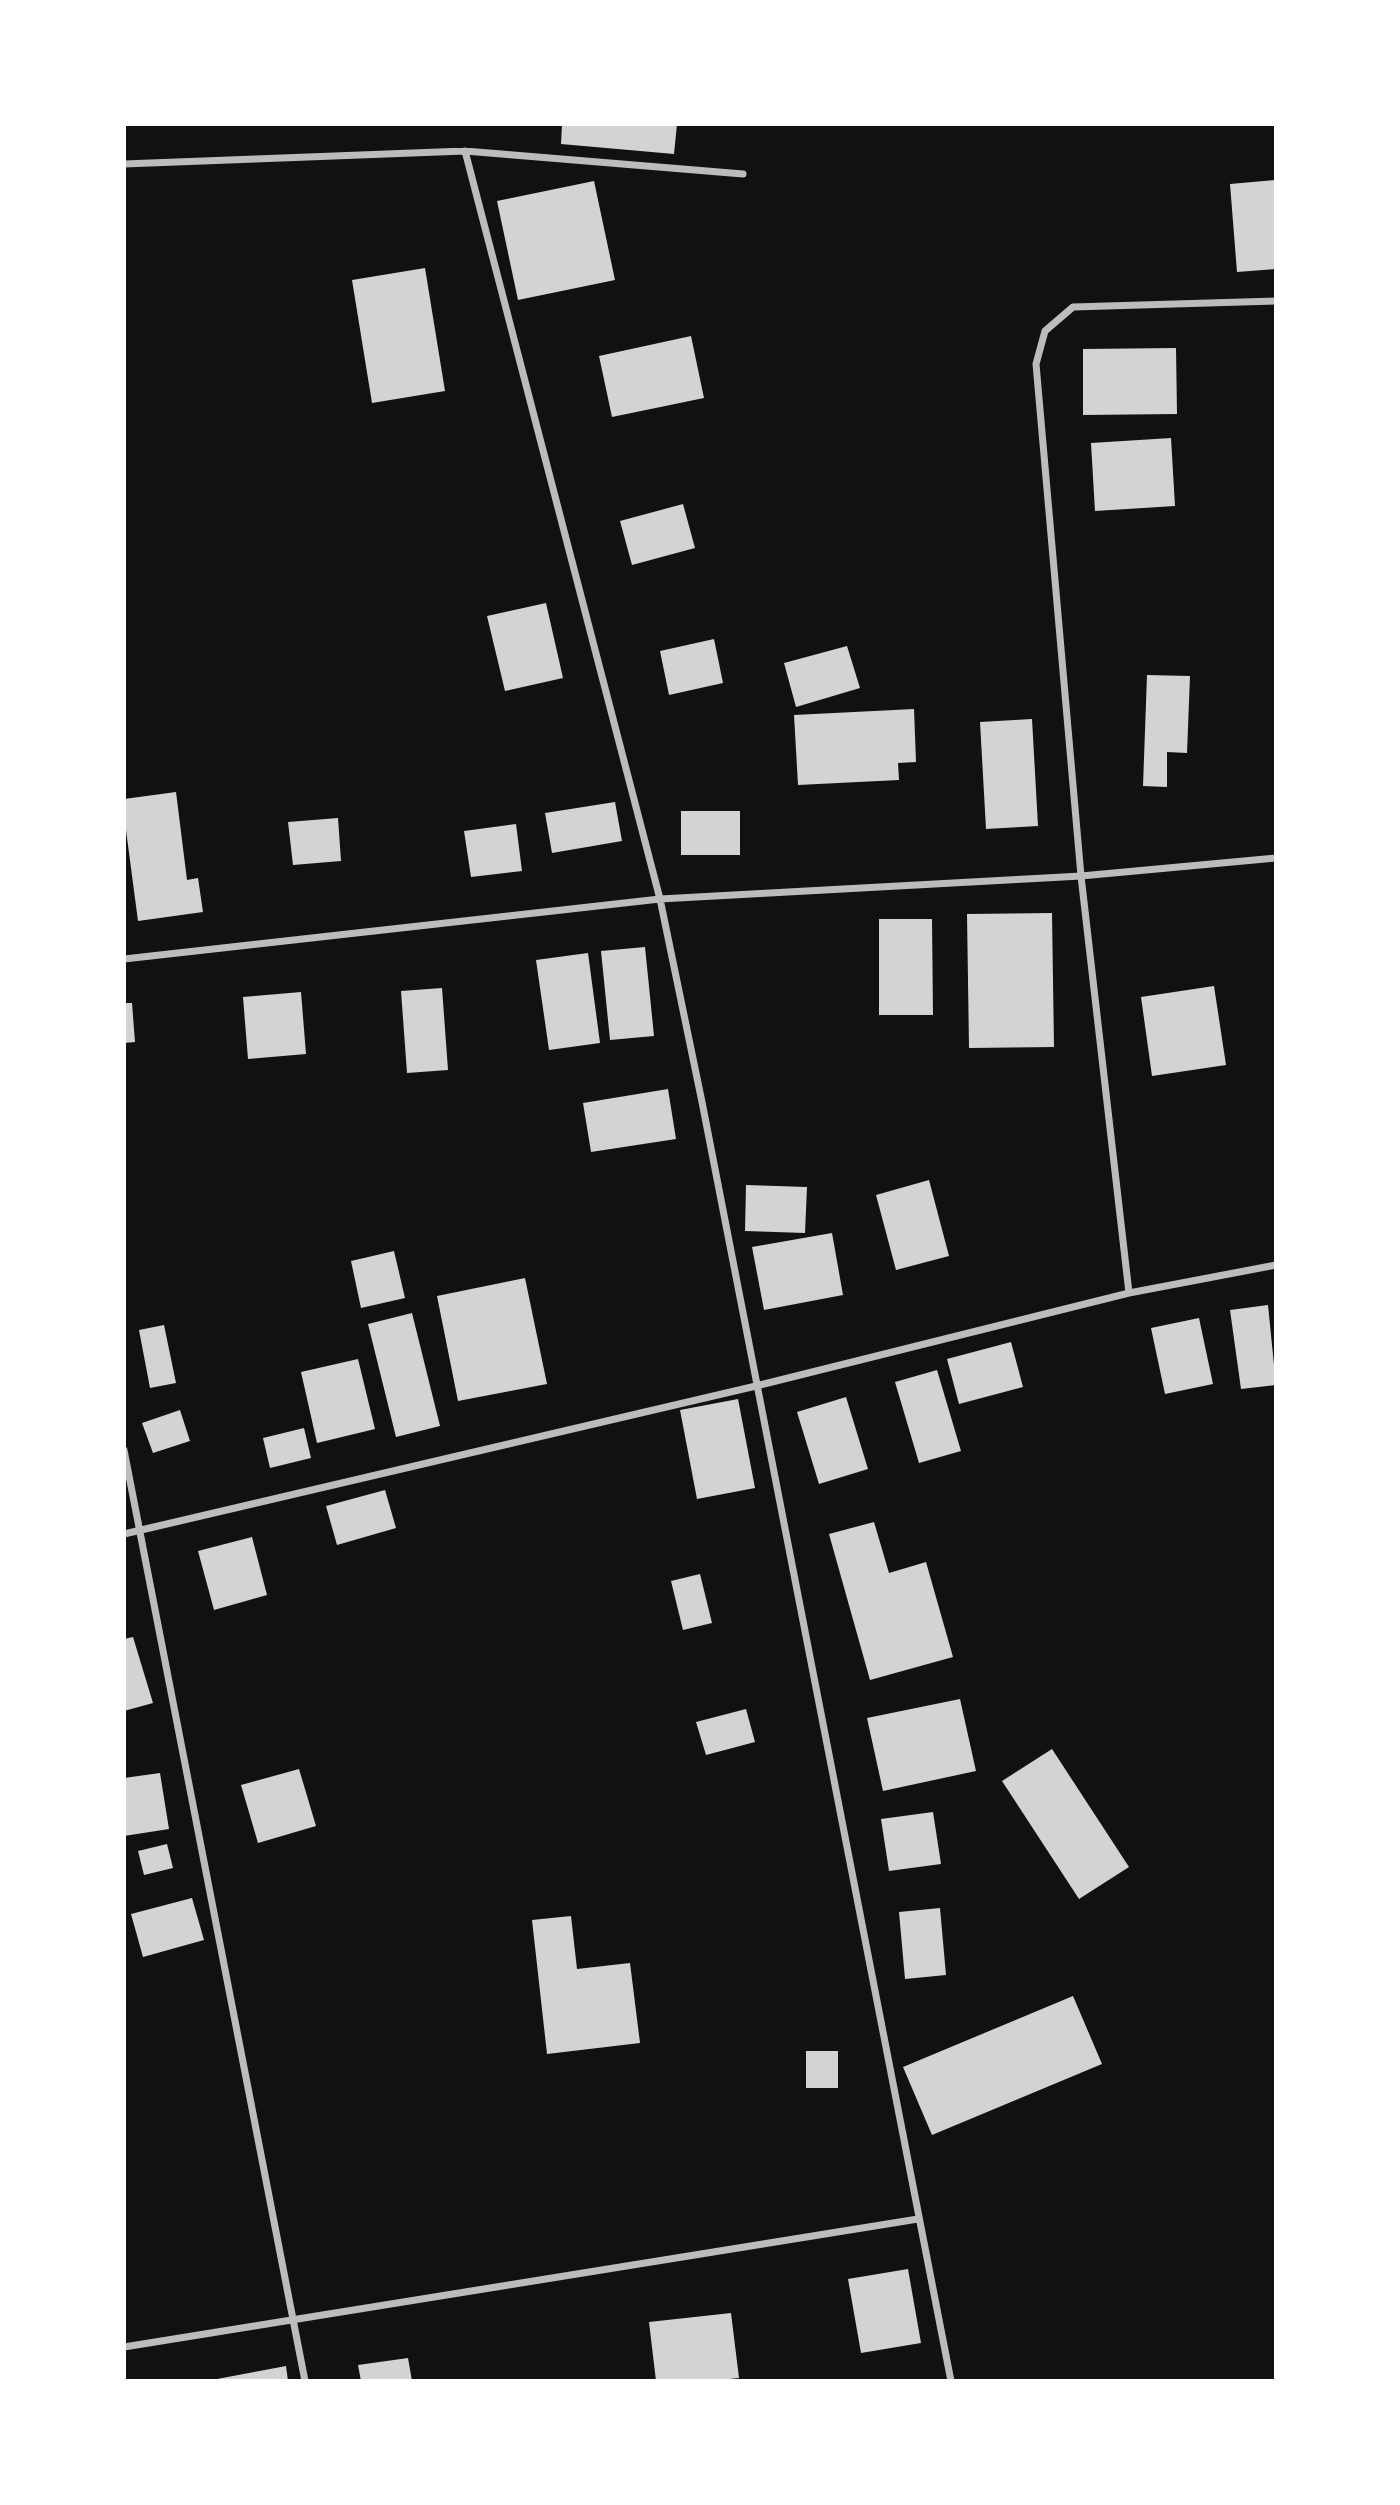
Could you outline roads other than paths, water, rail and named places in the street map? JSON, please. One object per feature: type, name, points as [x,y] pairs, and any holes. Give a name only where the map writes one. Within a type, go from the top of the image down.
[{"type":"street","points":[[124,164],[465,151],[743,174]]},
{"type":"street","points":[[465,151],[660,899],[951,2381]]},
{"type":"street","points":[[1129,1293],[1081,876],[1036,364],[1045,331],[1073,307],[1276,301]]},
{"type":"street","points":[[124,959],[660,899],[1081,876],[1276,858]]},
{"type":"street","points":[[124,1534],[756,1387],[1129,1293],[1276,1265]]},
{"type":"street","points":[[124,1450],[305,2381]]},
{"type":"street","points":[[124,2347],[918,2219]]}]
